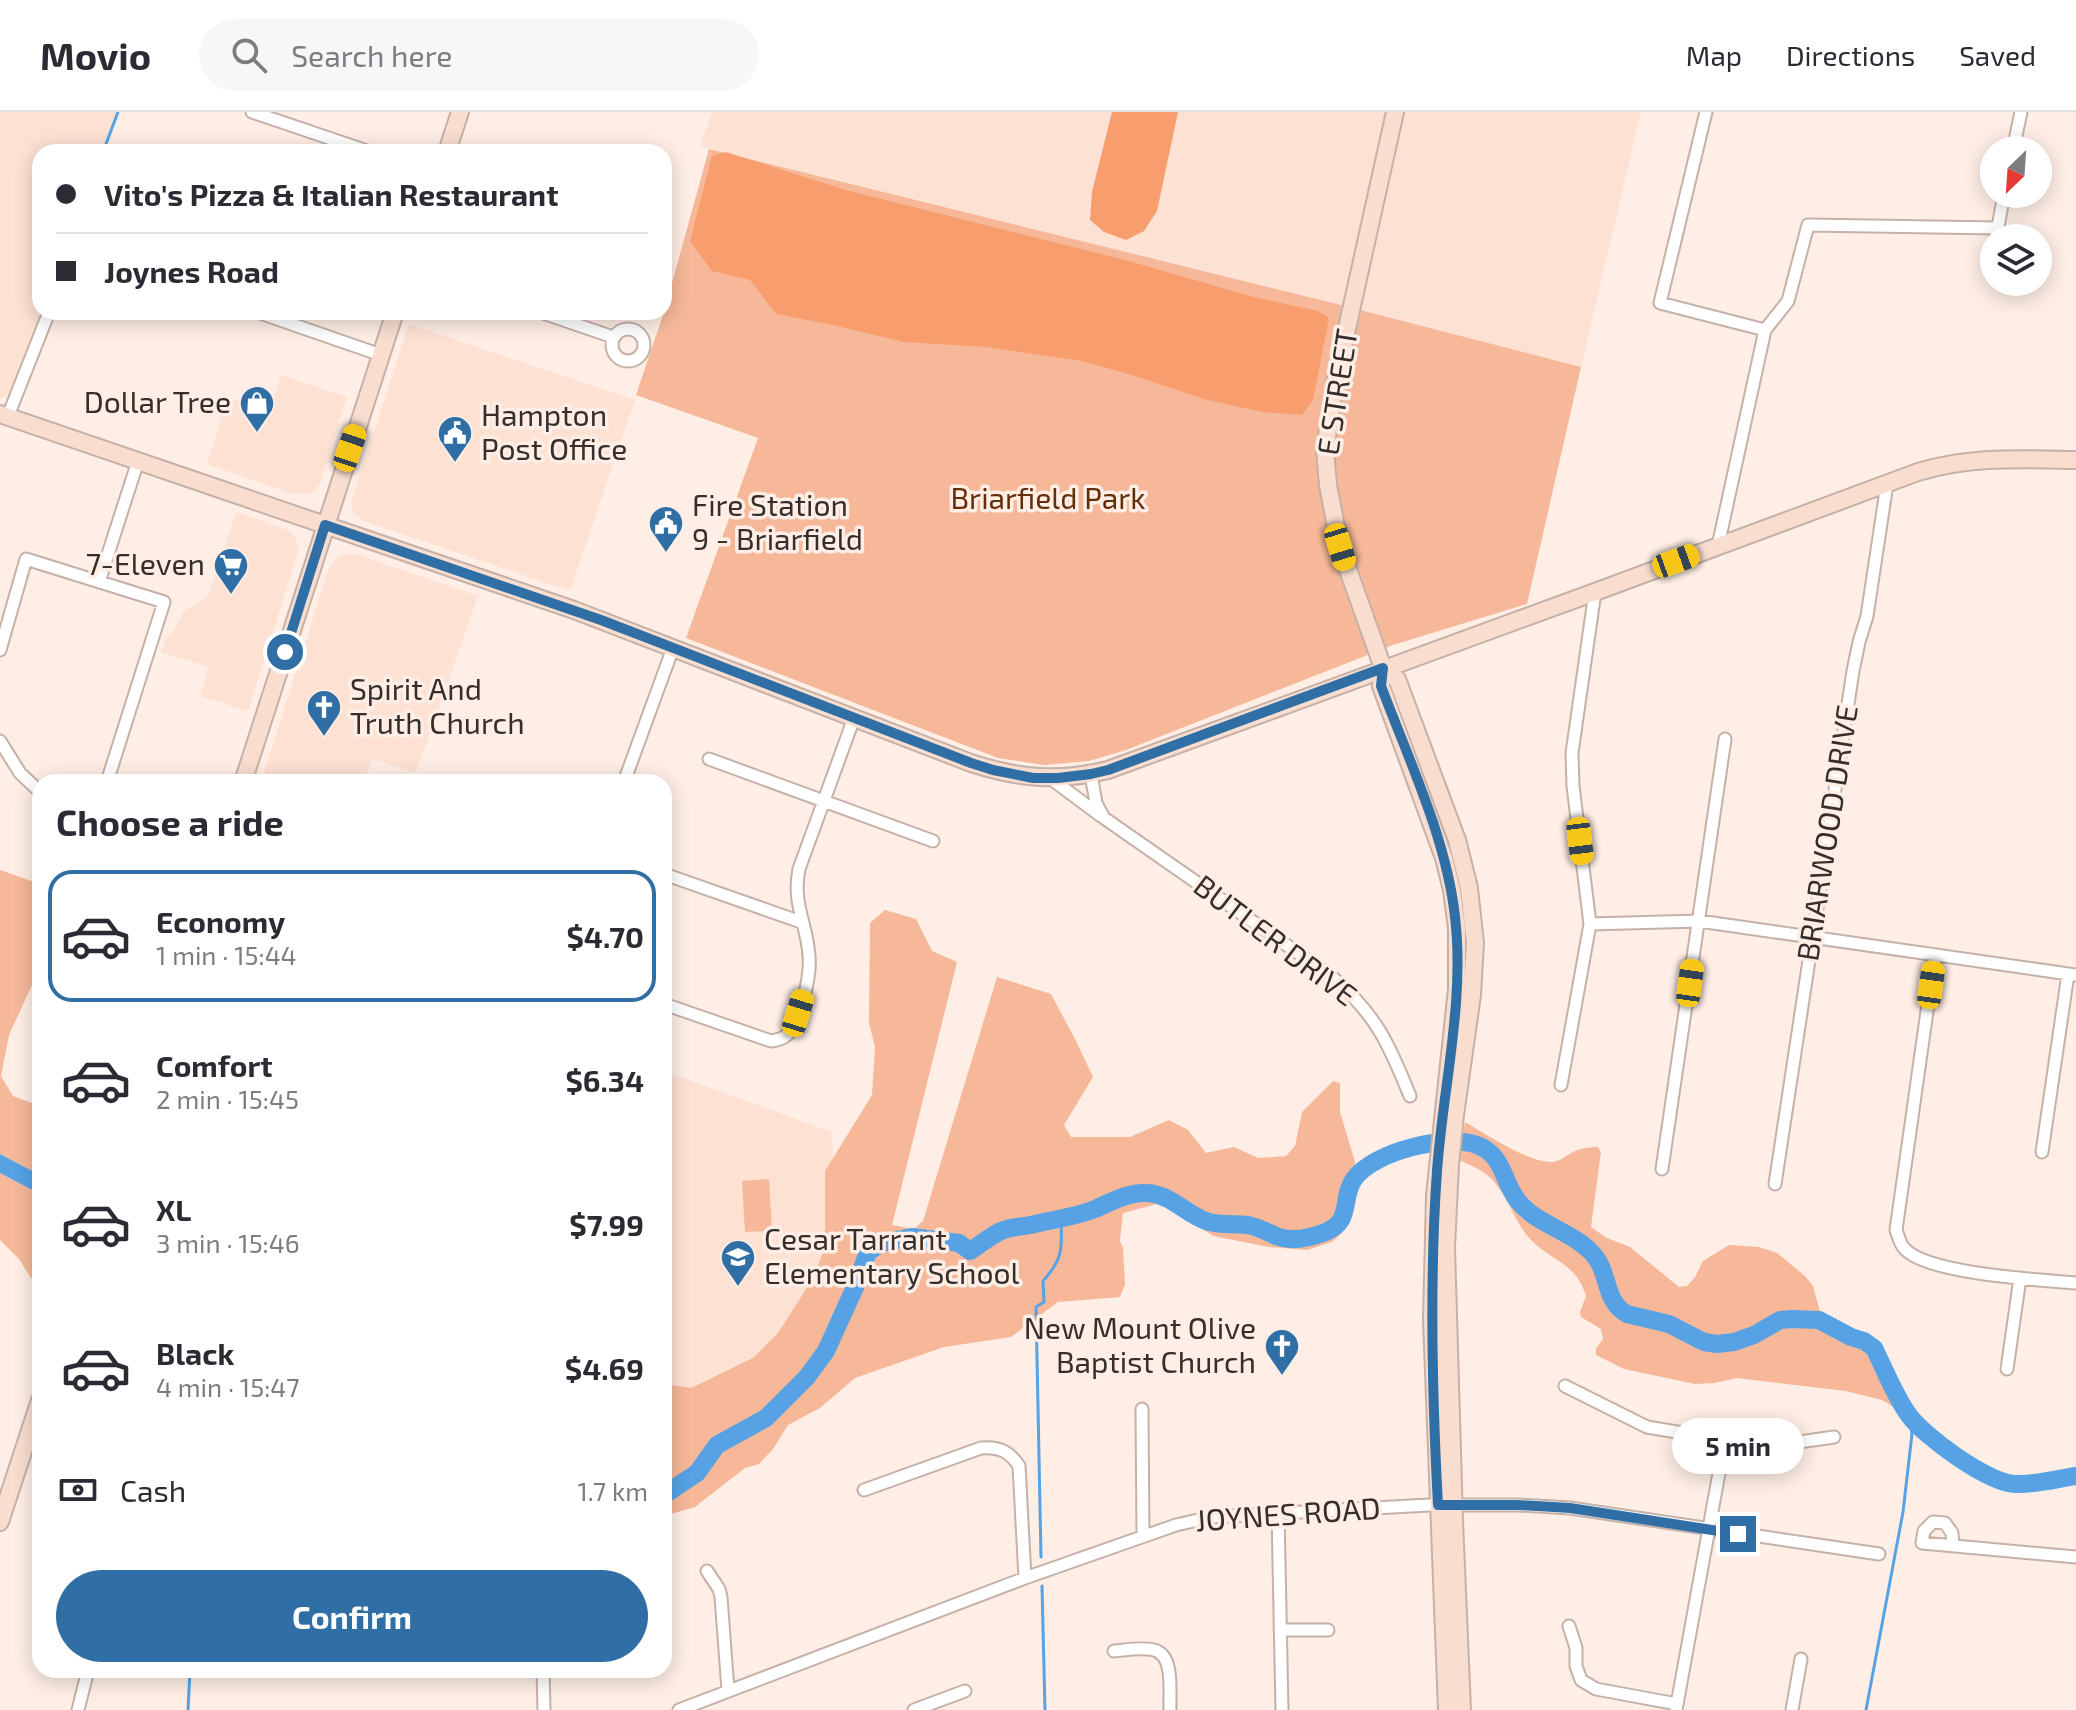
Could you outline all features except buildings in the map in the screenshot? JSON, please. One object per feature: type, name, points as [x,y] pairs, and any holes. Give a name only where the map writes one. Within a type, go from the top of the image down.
[{"type":"main road","points":[[450,144],[460,112]]},
{"type":"main road","name":"E STREET","points":[[1395,112],[1334,387],[1325,450],[1340,547],[1383,668],[1381,686],[1444,858],[1455,914],[1457,989],[1444,1164],[1446,1505]]},
{"type":"main road","points":[[246,774],[392,320]]},
{"type":"main road","points":[[4,415],[574,610],[993,770],[1016,776],[1050,778],[1108,770],[1946,464],[1983,459],[2076,460]]},
{"type":"main road","points":[[0,1522],[32,1424]]},
{"type":"main road","points":[[1446,1505],[1447,1710]]},
{"type":"main road","points":[[1446,1505],[1462,1710]]},
{"type":"street","points":[[252,112],[346,144]]},
{"type":"street","points":[[1706,112],[1660,303],[1765,330]]},
{"type":"street","points":[[2016,136],[2021,112]]},
{"type":"street","points":[[1718,546],[1765,330],[1788,301],[1808,225],[1980,232]]},
{"type":"street","points":[[4,415],[46,320]]},
{"type":"street","points":[[280,320],[381,355]]},
{"type":"street","points":[[563,320],[613,337]]},
{"type":"street","points":[[99,582],[138,461]]},
{"type":"street","name":"BRIARWOOD DRIVE","points":[[1775,1184],[1853,671],[1867,616],[1887,484]]},
{"type":"street","points":[[0,650],[26,559],[164,602],[110,774]]},
{"type":"street","points":[[1561,1085],[1590,924],[1573,786],[1572,753],[1595,592]]},
{"type":"street","points":[[627,774],[673,648]]},
{"type":"street","points":[[672,1007],[771,1041],[785,1037],[790,1031],[809,970],[807,939],[801,922],[796,884],[799,869],[854,718]]},
{"type":"street","points":[[1662,1169],[1725,739]]},
{"type":"street","points":[[0,741],[20,773],[32,784]]},
{"type":"street","points":[[709,759],[933,841]]},
{"type":"street","points":[[1091,774],[1096,803],[1104,818]]},
{"type":"street","name":"BUTLER DRIVE","points":[[1050,778],[1320,968],[1353,995],[1391,1049],[1410,1096]]},
{"type":"street","points":[[672,877],[801,922]]},
{"type":"street","points":[[1590,924],[1699,921],[2072,975],[2042,1152]]},
{"type":"street","points":[[1935,955],[1896,1230],[1904,1248],[1920,1259],[1948,1267],[2076,1283]]},
{"type":"street","points":[[2007,1369],[2020,1278]]},
{"type":"street","points":[[1565,1386],[1647,1427],[1778,1445],[1834,1437]]},
{"type":"street","points":[[1142,1409],[1143,1535]]},
{"type":"street","points":[[1569,1626],[1581,1680],[1596,1689],[1676,1707],[1725,1440]]},
{"type":"street","points":[[864,1490],[981,1448],[994,1447],[1004,1451],[1019,1466],[1025,1578]]},
{"type":"street","name":"JOYNES ROAD","points":[[679,1710],[1143,1535],[1211,1517],[1446,1505],[1518,1505],[1570,1508],[1879,1554]]},
{"type":"street","points":[[1278,1513],[1282,1710]]},
{"type":"street","points":[[1953,1546],[1950,1527],[1939,1521],[1927,1525],[1922,1543],[1953,1546],[2076,1557]]},
{"type":"street","points":[[707,1571],[721,1597],[728,1690]]},
{"type":"street","points":[[1280,1630],[1328,1630]]},
{"type":"street","points":[[1114,1651],[1155,1650],[1163,1654],[1169,1671],[1170,1710]]},
{"type":"street","points":[[1792,1710],[1801,1659]]},
{"type":"street","points":[[78,1710],[86,1678]]},
{"type":"street","points":[[543,1678],[544,1710]]},
{"type":"street","points":[[914,1710],[965,1691]]},
{"type":"shaded area","points":[[0,112],[118,112],[105,144],[32,144],[32,320],[38,320],[10,392],[0,398]]},
{"type":"shaded area","points":[[712,112],[1641,112],[1581,367],[700,146]]},
{"type":"shaded area","points":[[1112,112],[1178,112],[1157,211],[1144,231],[1126,240],[1104,232],[1090,220],[1092,192]]},
{"type":"shaded area","points":[[726,152],[849,191],[1318,311],[1329,318],[1313,400],[1302,415],[1263,412],[1207,400],[1082,361],[986,347],[904,342],[776,314],[750,280],[712,271],[690,241],[712,156]]},
{"type":"shaded area","points":[[409,324],[635,400],[570,591],[361,520],[353,512],[353,496]]},
{"type":"shaded area","points":[[281,375],[347,397],[320,484],[307,494],[292,494],[207,464],[228,397],[270,411]]},
{"type":"shaded area","points":[[236,512],[288,530],[295,536],[299,549],[248,711],[200,696],[209,667],[161,652],[183,612],[208,596]]},
{"type":"shaded area","points":[[355,554],[478,596],[416,773],[372,759],[367,774],[264,774],[329,568],[337,558]]},
{"type":"shaded area","name":"Cesar Tarrant Elementary School","points":[[672,1074],[832,1132],[837,1234],[788,1343],[672,1406]]},
{"type":"green space","name":"Briarfield Park","points":[[709,149],[1581,367],[1527,604],[1393,645],[1126,750],[1089,761],[1045,765],[998,758],[686,638],[758,438],[636,395],[661,320],[672,320],[672,283]]},
{"type":"green space","points":[[0,870],[32,881],[32,985],[9,1035],[1,1076],[13,1096],[32,1103],[32,1171],[0,1154]]},
{"type":"green space","points":[[885,910],[916,919],[932,951],[957,962],[892,1225],[914,1229],[923,1221],[997,977],[1051,994],[1093,1077],[1064,1125],[1071,1137],[1130,1137],[1169,1120],[1188,1130],[1206,1153],[1234,1147],[1258,1158],[1286,1156],[1295,1146],[1302,1112],[1333,1081],[1340,1083],[1340,1112],[1355,1162],[1354,1198],[1342,1233],[1332,1242],[1307,1250],[1269,1247],[1213,1236],[1180,1213],[1157,1204],[1123,1213],[1120,1241],[1125,1284],[1120,1297],[1058,1302],[1011,1337],[944,1347],[855,1378],[820,1408],[788,1425],[759,1464],[745,1468],[695,1507],[672,1514],[672,1385],[691,1388],[753,1358],[778,1333],[812,1280],[825,1247],[825,1171],[872,1095],[875,1047],[869,1023],[870,923]]},
{"type":"green space","points":[[1465,1122],[1524,1155],[1548,1162],[1582,1149],[1598,1147],[1601,1152],[1591,1227],[1607,1238],[1630,1247],[1679,1287],[1687,1286],[1703,1261],[1729,1245],[1759,1247],[1777,1253],[1813,1286],[1825,1330],[1871,1354],[1900,1411],[1882,1400],[1846,1391],[1737,1378],[1695,1384],[1624,1369],[1596,1355],[1596,1348],[1603,1339],[1601,1329],[1581,1317],[1586,1296],[1576,1276],[1525,1234],[1505,1197],[1491,1179],[1459,1160]]},
{"type":"green space","points":[[0,1173],[32,1190],[32,1279],[19,1259],[0,1240]]},
{"type":"green space","points":[[769,1179],[772,1231],[745,1232],[742,1181]]},
{"type":"water","points":[[0,1154],[32,1171],[32,1190],[0,1173]]},
{"type":"waterway","points":[[106,144],[118,112]]},
{"type":"waterway","points":[[672,1490],[697,1473],[717,1445],[766,1418],[807,1377],[826,1351],[868,1252],[882,1243],[912,1237],[959,1243],[970,1251],[1004,1230],[1079,1214],[1139,1193],[1162,1196],[1211,1223],[1248,1225],[1288,1239],[1306,1238],[1323,1233],[1339,1223],[1354,1179],[1377,1160],[1411,1147],[1448,1142],[1477,1145],[1493,1155],[1518,1201],[1544,1222],[1584,1245],[1598,1260],[1614,1302],[1627,1314],[1669,1324],[1704,1342],[1717,1344],[1754,1335],[1780,1320],[1819,1320],[1874,1348],[1908,1414],[1927,1434],[1973,1467],[2003,1482],[2015,1484],[2076,1476]]},
{"type":"waterway","points":[[1041,1557],[1036,1307],[1044,1302],[1043,1281],[1055,1266],[1060,1252],[1061,1217]]},
{"type":"waterway","points":[[1866,1710],[1903,1512],[1912,1434],[1910,1418]]},
{"type":"waterway","points":[[1042,1586],[1045,1710]]},
{"type":"waterway","points":[[188,1710],[190,1678]]},
{"type":"place","name":"Dollar Tree","points":[[257,434]]},
{"type":"place","name":"Hampton Post Office","points":[[455,464]]},
{"type":"place","name":"Fire Station 9 - Briarfield","points":[[666,554]]},
{"type":"place","name":"7-Eleven","points":[[231,596]]},
{"type":"place","name":"Spirit And Truth Church","points":[[324,738]]},
{"type":"place","name":"Cesar Tarrant Elementary School","points":[[738,1288]]},
{"type":"place","name":"New Mount Olive Baptist Church","points":[[1282,1377]]},
{"type":"route","points":[[285,652],[325,525],[601,620],[971,763],[1016,776],[1074,777],[1108,770],[1383,668],[1381,686],[1444,858],[1457,928],[1457,989],[1435,1195],[1433,1249],[1433,1373],[1438,1505],[1570,1508],[1738,1534]]}]
